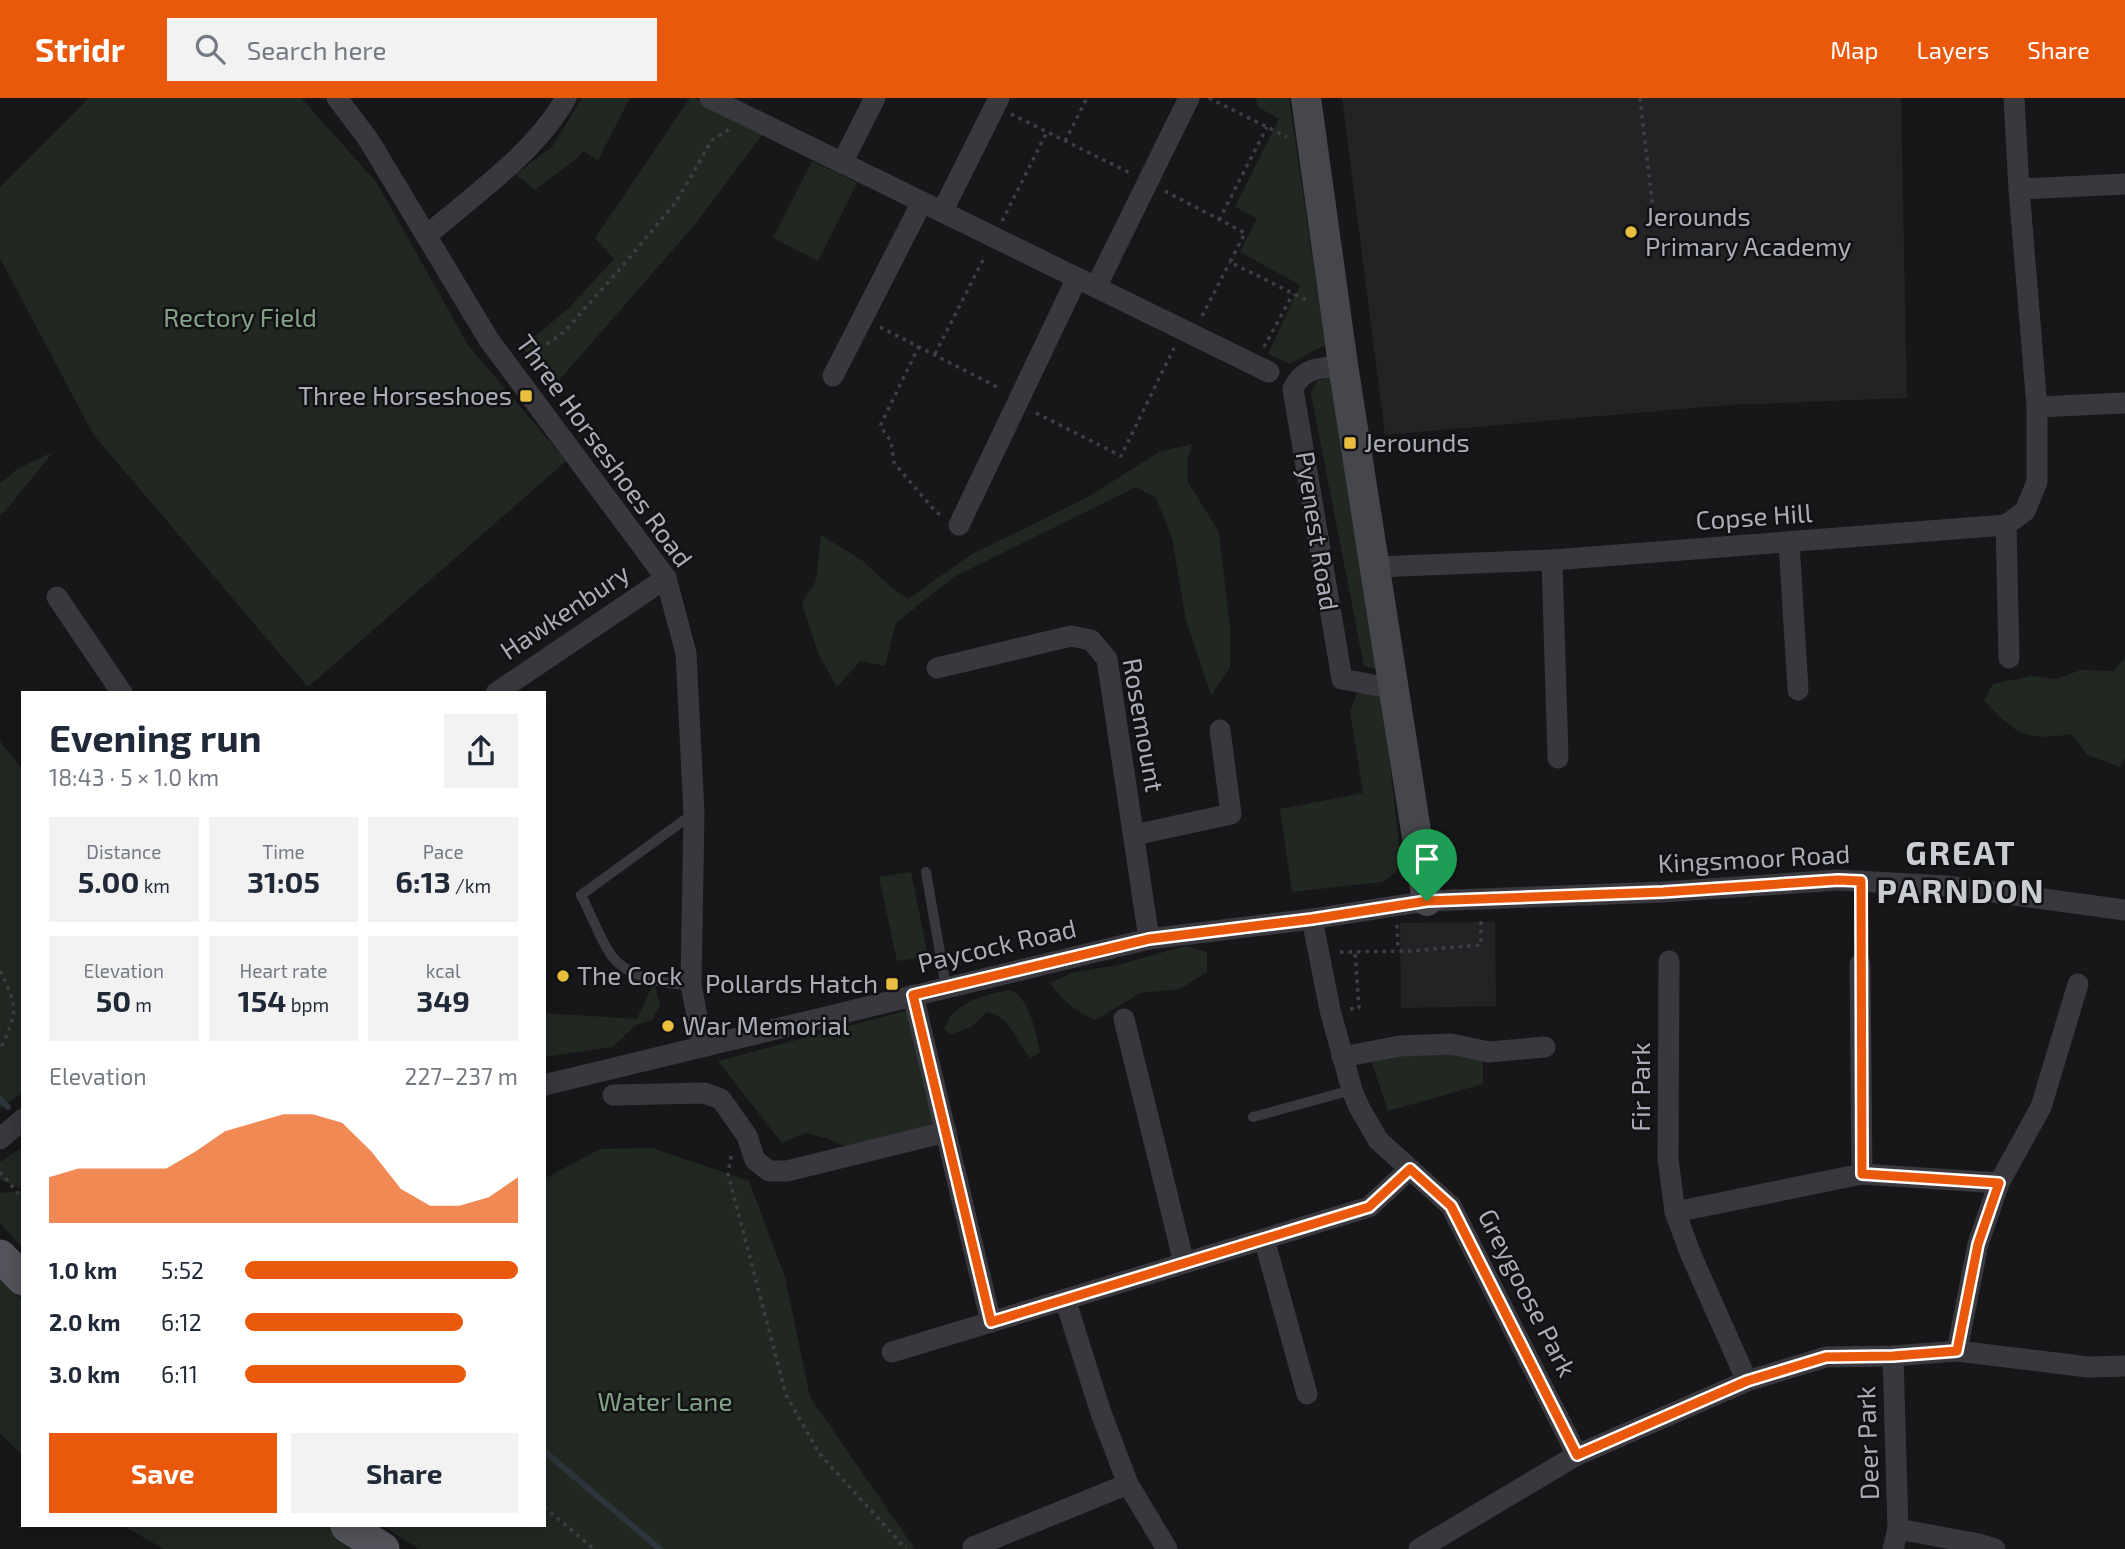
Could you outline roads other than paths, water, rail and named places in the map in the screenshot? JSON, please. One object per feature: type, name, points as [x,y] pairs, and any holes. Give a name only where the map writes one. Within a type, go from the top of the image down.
[{"type":"main road","points":[[0,1256],[21,1277]]},
{"type":"main road","points":[[349,1527],[383,1549]]},
{"type":"street","name":"Three Horseshoes Road","points":[[337,98],[368,139],[489,340],[666,578],[686,653],[694,813],[691,985],[703,1047]]},
{"type":"street","points":[[427,235],[526,150],[555,117],[566,98]]},
{"type":"street","points":[[710,98],[1262,369]]},
{"type":"street","points":[[842,163],[875,98]]},
{"type":"street","points":[[959,525],[1086,283],[1148,182],[1189,98]]},
{"type":"street","name":"Pyenest Road","points":[[1306,98],[1343,365],[1427,901]]},
{"type":"street","points":[[2009,658],[2006,525],[2025,511],[2037,482],[2036,407],[2014,98]]},
{"type":"street","points":[[942,212],[997,102]]},
{"type":"street","points":[[2019,189],[2125,184]]},
{"type":"street","points":[[833,376],[922,202]]},
{"type":"street","name":"Pyenest Road","points":[[1343,365],[1308,372],[1298,377],[1293,389],[1342,679],[1395,689]]},
{"type":"street","points":[[2036,407],[2125,403]]},
{"type":"street","name":"Copse Hill","points":[[1376,567],[1552,560],[2006,525]]},
{"type":"street","points":[[1789,542],[1798,690]]},
{"type":"street","points":[[1552,560],[1558,758]]},
{"type":"street","name":"Hawkenbury","points":[[499,691],[666,578]]},
{"type":"street","points":[[58,597],[121,691]]},
{"type":"street","name":"Rosemount","points":[[937,668],[1070,636],[1091,640],[1107,659],[1149,939]]},
{"type":"street","points":[[1134,835],[1231,814],[1220,730]]},
{"type":"street","name":"Kingsmoor Road","points":[[1427,901],[1663,892],[1838,880],[1947,886],[2125,909]]},
{"type":"street","name":"Paycock Road","points":[[546,1085],[1149,939],[1312,919],[1427,901]]},
{"type":"street","name":"Greygoose Park","points":[[1312,919],[1330,1010],[1352,1090],[1378,1140],[1451,1206],[1577,1455]]},
{"type":"street","name":"Fir Park","points":[[1669,961],[1668,1159],[1675,1212],[1691,1255],[1747,1381]]},
{"type":"street","points":[[1860,964],[1862,1174]]},
{"type":"street","points":[[1957,1351],[1978,1244],[1999,1183],[2041,1107],[2078,984]]},
{"type":"street","points":[[913,995],[991,1322]]},
{"type":"street","points":[[1125,1019],[1184,1263]]},
{"type":"street","points":[[1342,1057],[1399,1046],[1451,1044],[1489,1052],[1545,1047]]},
{"type":"street","points":[[613,1096],[704,1093],[721,1099],[747,1136],[755,1160],[769,1171],[787,1171],[946,1132]]},
{"type":"street","points":[[0,1139],[21,1121]]},
{"type":"street","points":[[892,1352],[1369,1207],[1410,1169]]},
{"type":"street","points":[[1675,1212],[1862,1174],[1999,1183]]},
{"type":"street","points":[[1264,1239],[1307,1394]]},
{"type":"street","points":[[1066,1300],[1101,1413],[1128,1484],[1167,1549]]},
{"type":"street","points":[[1419,1549],[1577,1455],[1747,1381],[1826,1357],[1957,1351],[2088,1367],[2125,1366]]},
{"type":"street","name":"Deer Park","points":[[1893,1356],[1896,1539],[1979,1544],[1995,1549]]},
{"type":"street","points":[[973,1547],[1128,1484]]},
{"type":"lane","points":[[691,985],[666,984],[635,974],[612,957],[581,895],[694,813]]},
{"type":"lane","points":[[926,872],[946,987]]},
{"type":"lane","points":[[1253,1117],[1352,1090]]},
{"type":"waterway","points":[[0,1099],[8,1107]]},
{"type":"waterway","points":[[546,1453],[660,1549]]},
{"type":"place","name":"Jerounds Primary Academy","points":[[1631,232]]},
{"type":"place","name":"Three Horseshoes","points":[[526,396]]},
{"type":"place","name":"Jerounds","points":[[1350,443]]},
{"type":"place","name":"The Cock","points":[[563,976]]},
{"type":"place","name":"Pollards Hatch","points":[[892,984]]},
{"type":"place","name":"War Memorial","points":[[668,1026]]},
{"type":"district","name":"GREAT PARNDON","points":[[1961,872]]},
{"type":"park label","name":"Rectory Field","points":[[240,318]]},
{"type":"park label","name":"Water Lane","points":[[665,1402]]}]
